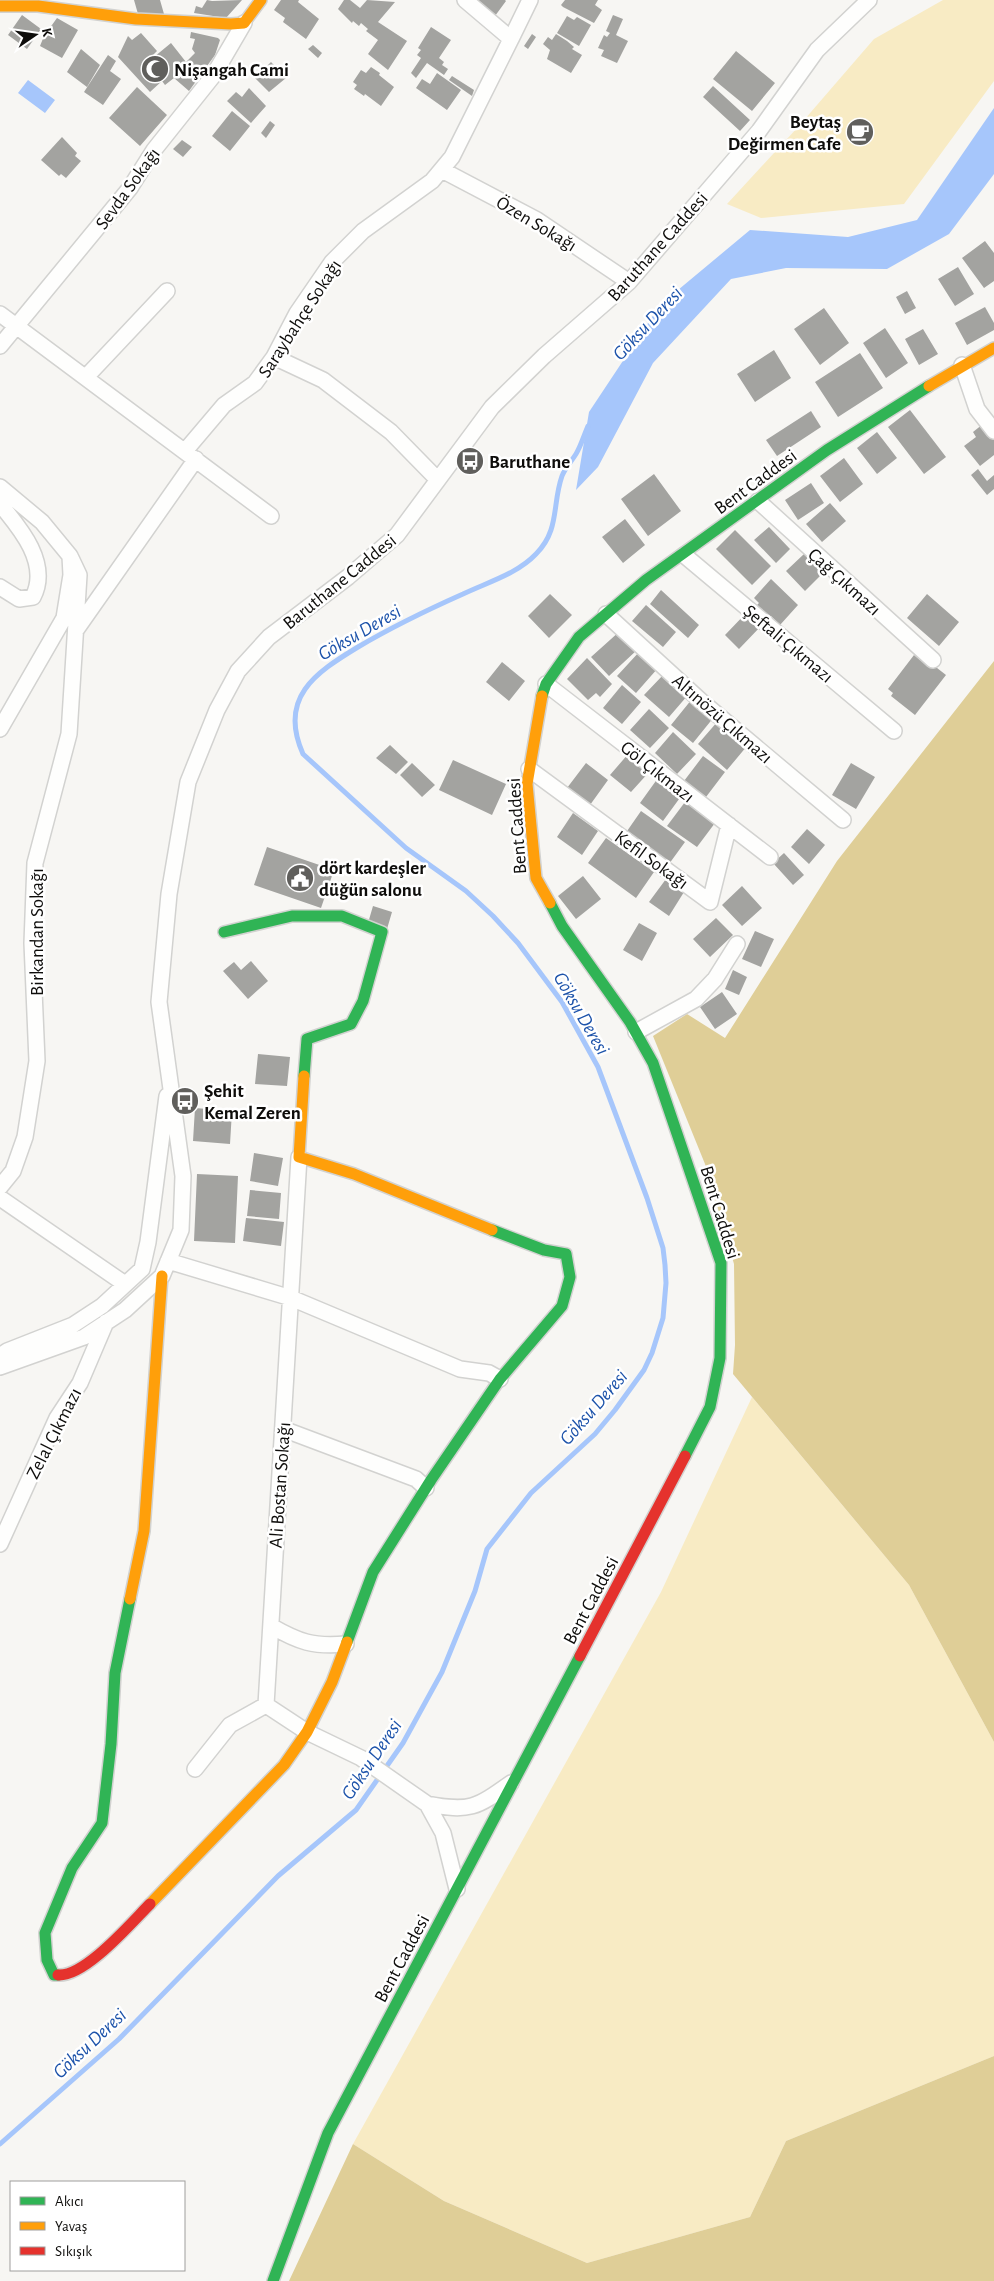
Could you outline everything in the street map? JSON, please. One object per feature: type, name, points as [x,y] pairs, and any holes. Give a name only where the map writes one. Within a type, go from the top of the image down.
[{"type":"street","points":[[0,6],[38,6],[136,19],[231,24],[244,23],[261,0]]},
{"type":"street","points":[[465,0],[511,39]]},
{"type":"street","name":"Saraybahçe Sokağı","points":[[76,630],[224,405],[255,384],[274,357],[297,314],[332,262],[363,231],[409,200],[432,181],[452,157],[530,0]]},
{"type":"street","name":"Baruthane Caddesi","points":[[169,1072],[159,1002],[168,894],[188,782],[217,710],[238,670],[269,637],[348,577],[398,535],[492,407],[544,356],[629,282],[760,131],[816,50],[869,0]]},
{"type":"street","name":"Sevda Sokaḡı","points":[[0,346],[130,188],[154,150],[213,76],[244,23]]},
{"type":"street","name":"Özen Sokağı","points":[[442,170],[538,220],[629,282]]},
{"type":"street","points":[[86,377],[167,291]]},
{"type":"street","points":[[0,314],[271,516]]},
{"type":"street","name":"Bent Caddesi","points":[[273,2281],[328,2133],[702,1423],[710,1407],[720,1358],[721,1263],[653,1063],[636,1032],[562,926],[536,878],[527,784],[539,707],[546,684],[579,637],[646,580],[758,502],[827,450],[962,365],[994,348]]},
{"type":"street","points":[[274,357],[323,380],[391,432],[438,480]]},
{"type":"street","points":[[962,365],[977,409],[994,431]]},
{"type":"street","points":[[0,487],[42,522],[70,556],[71,575],[64,618],[0,729]]},
{"type":"street","name":"Çağ Çıkmazı","points":[[758,502],[933,660]]},
{"type":"street","points":[[0,504],[31,549],[39,568],[38,588],[33,597],[19,599],[0,587]]},
{"type":"street","name":"Şeftali Çıkmazı","points":[[684,555],[894,731]]},
{"type":"street","name":"Birkandan Sokağı","points":[[0,1187],[14,1171],[25,1137],[37,1062],[32,943],[35,863],[69,734],[79,575],[70,556]]},
{"type":"street","name":"Altınözü Çıkmazı","points":[[606,614],[702,701],[843,820]]},
{"type":"street","name":"Göl Çıkmazı","points":[[546,684],[770,857]]},
{"type":"street","name":"Kefil Sokağı","points":[[530,769],[710,902],[729,825]]},
{"type":"street","points":[[169,1072],[183,1176],[181,1230],[162,1276],[144,1531],[115,1673],[111,1744],[102,1823],[72,1868],[45,1932],[48,1960],[54,1975],[68,1976],[103,1952],[284,1766],[307,1732],[332,1682],[373,1572],[426,1488],[500,1379],[562,1306],[570,1277],[566,1254],[544,1250],[354,1174],[299,1157],[307,1039],[352,1024],[363,1001],[382,932],[342,916],[292,916],[224,932]]},
{"type":"street","points":[[636,1032],[696,998],[715,979],[737,944]]},
{"type":"street","points":[[0,1356],[7,1351],[73,1326],[102,1306],[142,1269],[148,1242],[161,1150],[169,1072]]},
{"type":"street","name":"Ali Bostan Sokağı","points":[[266,1705],[299,1157]]},
{"type":"street","points":[[0,1198],[125,1284]]},
{"type":"street","points":[[168,1261],[291,1298],[460,1369],[489,1373],[500,1379]]},
{"type":"street","points":[[0,1368],[84,1337],[125,1310],[162,1276]]},
{"type":"street","name":"Zelal Çıkmazı","points":[[0,1544],[57,1418],[80,1383],[106,1322]]},
{"type":"street","points":[[283,1428],[416,1479],[426,1488]]},
{"type":"street","points":[[271,1626],[300,1642],[329,1646],[346,1644]]},
{"type":"street","points":[[195,1769],[230,1725],[266,1705],[307,1732],[361,1758],[427,1804],[454,1809],[473,1806],[487,1800],[514,1780]]},
{"type":"street","points":[[427,1804],[443,1833],[457,1889]]},
{"type":"shaded area","points":[[943,0],[994,0],[994,81],[904,204],[761,218],[727,204],[798,127],[874,39]]},
{"type":"shaded area","points":[[994,661],[994,1742],[909,1585],[733,1374],[735,1345],[734,1264],[705,1164],[653,1036],[687,1014],[725,1038],[837,861]]},
{"type":"shaded area","points":[[752,1397],[909,1585],[994,1742],[994,2056],[786,2141],[750,2217],[587,2263],[444,2201],[353,2144],[661,1592]]},
{"type":"shaded area","points":[[994,2056],[994,2281],[289,2281],[353,2144],[444,2201],[587,2263],[750,2217],[786,2141]]},
{"type":"water","points":[[28,80],[55,100],[45,113],[18,93]]},
{"type":"water","points":[[994,108],[994,174],[949,234],[887,269],[786,268],[731,279],[653,363],[598,467],[576,490],[589,412],[660,305],[750,230],[848,237],[917,220]]},
{"type":"building","points":[[134,0],[160,0],[164,14],[138,14]]},
{"type":"building","points":[[207,0],[242,0],[226,18],[194,13],[196,6],[202,8]]},
{"type":"building","points":[[281,0],[299,0],[298,2],[319,19],[306,39],[283,22],[285,18],[274,10]]},
{"type":"building","points":[[344,0],[350,0],[360,8],[367,0],[395,2],[378,22],[407,41],[388,70],[368,54],[378,40],[366,31],[368,29],[361,23],[359,26],[353,21],[352,23],[338,9]]},
{"type":"building","points":[[465,0],[505,0],[506,1],[495,16]]},
{"type":"building","points":[[565,0],[598,0],[595,5],[602,10],[594,23],[563,7],[561,5]]},
{"type":"building","points":[[22,15],[41,29],[27,49],[8,35]]},
{"type":"building","points":[[613,15],[623,19],[616,35],[628,41],[617,63],[601,56],[604,50],[598,48],[604,35],[607,37],[610,33],[606,31]]},
{"type":"building","points":[[567,16],[574,20],[577,17],[591,25],[579,46],[557,33]]},
{"type":"building","points":[[57,18],[78,30],[62,58],[40,46],[44,36]]},
{"type":"building","points":[[431,27],[451,40],[439,58],[444,62],[442,65],[448,69],[444,75],[427,63],[416,78],[411,73],[421,58],[417,55],[421,50],[418,48]]},
{"type":"building","points":[[191,32],[220,40],[215,55],[189,91],[174,78],[165,85],[162,81],[150,92],[118,57],[128,36],[132,40],[141,33],[157,51],[153,55],[154,57],[171,43],[186,62],[195,53],[192,49],[195,39],[190,38]]},
{"type":"building","points":[[532,34],[536,37],[528,49],[524,46]]},
{"type":"building","points":[[556,34],[574,47],[572,49],[582,55],[571,73],[547,59],[550,50],[543,44],[548,37],[552,40]]},
{"type":"building","points":[[313,45],[322,53],[318,58],[308,49]]},
{"type":"building","points":[[81,49],[100,65],[87,87],[67,72]]},
{"type":"building","points":[[736,51],[775,83],[752,111],[713,79]]},
{"type":"building","points":[[108,55],[116,61],[110,71],[121,79],[103,105],[84,92]]},
{"type":"building","points":[[271,62],[286,78],[269,92],[255,78]]},
{"type":"building","points":[[371,67],[394,87],[381,106],[365,94],[364,96],[354,89],[357,85],[353,82],[361,70],[366,73]]},
{"type":"building","points":[[437,73],[461,90],[447,110],[416,88],[422,79],[430,84]]},
{"type":"building","points":[[452,76],[474,90],[472,96],[449,80]]},
{"type":"building","points":[[713,86],[750,120],[740,131],[703,97]]},
{"type":"building","points":[[137,87],[167,115],[140,146],[109,118]]},
{"type":"building","points":[[249,88],[266,106],[251,123],[227,101],[236,92],[242,97]]},
{"type":"building","points":[[232,111],[250,126],[230,151],[212,136]]},
{"type":"building","points":[[270,121],[275,125],[266,138],[261,133]]},
{"type":"building","points":[[62,137],[77,153],[75,156],[81,161],[66,178],[61,174],[59,176],[41,160]]},
{"type":"building","points":[[182,140],[192,147],[183,157],[173,149]]},
{"type":"building","points":[[985,241],[994,253],[994,281],[984,288],[962,258]]},
{"type":"building","points":[[958,267],[974,294],[955,306],[938,279]]},
{"type":"building","points":[[907,291],[916,308],[905,314],[896,297]]},
{"type":"building","points":[[985,307],[994,323],[994,330],[967,345],[955,323]]},
{"type":"building","points":[[824,308],[849,343],[820,365],[794,329]]},
{"type":"building","points":[[885,328],[908,363],[886,378],[863,343]]},
{"type":"building","points":[[923,329],[938,354],[919,365],[905,339]]},
{"type":"building","points":[[774,350],[791,378],[755,402],[737,374]]},
{"type":"building","points":[[860,353],[883,388],[838,417],[815,382]]},
{"type":"building","points":[[910,410],[946,457],[924,474],[888,427]]},
{"type":"building","points":[[811,411],[821,427],[777,456],[766,440]]},
{"type":"building","points":[[983,424],[994,438],[994,455],[980,466],[964,446],[976,437],[973,432]]},
{"type":"building","points":[[877,432],[897,458],[877,474],[857,448]]},
{"type":"building","points":[[844,458],[863,484],[840,502],[820,476]]},
{"type":"building","points":[[978,469],[987,481],[994,475],[994,489],[987,495],[971,475]]},
{"type":"building","points":[[654,474],[681,511],[648,536],[621,499]]},
{"type":"building","points":[[811,483],[824,503],[798,520],[785,500]]},
{"type":"building","points":[[830,503],[846,521],[822,542],[806,524]]},
{"type":"building","points":[[625,519],[645,545],[623,563],[602,537]]},
{"type":"building","points":[[769,527],[790,549],[776,563],[754,540]]},
{"type":"building","points":[[735,530],[771,566],[752,585],[716,549]]},
{"type":"building","points":[[804,554],[823,573],[805,591],[786,571]]},
{"type":"building","points":[[771,579],[798,605],[780,625],[756,606],[759,603],[754,598]]},
{"type":"building","points":[[661,590],[699,625],[688,638],[650,604]]},
{"type":"building","points":[[550,594],[572,615],[549,638],[528,616]]},
{"type":"building","points":[[927,594],[959,622],[939,646],[907,618]]},
{"type":"building","points":[[646,605],[676,632],[663,647],[632,621]]},
{"type":"building","points":[[748,611],[762,625],[739,649],[725,635]]},
{"type":"building","points":[[620,631],[637,650],[609,676],[591,657]]},
{"type":"building","points":[[640,651],[658,668],[636,693],[617,676]]},
{"type":"building","points":[[914,655],[920,660],[923,657],[946,675],[915,715],[891,696],[893,693],[888,689]]},
{"type":"building","points":[[587,658],[612,684],[600,697],[596,693],[588,700],[567,679]]},
{"type":"building","points":[[502,662],[525,681],[509,701],[486,682]]},
{"type":"building","points":[[664,674],[688,695],[669,717],[644,695]]},
{"type":"building","points":[[622,685],[641,702],[622,724],[603,708]]},
{"type":"building","points":[[692,699],[714,717],[693,743],[671,725]]},
{"type":"building","points":[[649,709],[669,728],[650,748],[630,730]]},
{"type":"building","points":[[718,721],[747,746],[727,770],[698,744]]},
{"type":"building","points":[[673,732],[696,754],[677,774],[655,753]]},
{"type":"building","points":[[390,745],[408,762],[396,774],[376,758]]},
{"type":"building","points":[[629,753],[650,771],[631,792],[610,775]]},
{"type":"building","points":[[703,756],[725,772],[706,797],[684,781]]},
{"type":"building","points":[[453,760],[506,784],[492,815],[439,790]]},
{"type":"building","points":[[412,763],[435,785],[422,797],[400,775]]},
{"type":"building","points":[[586,763],[608,780],[590,805],[567,788]]},
{"type":"building","points":[[851,763],[875,777],[856,809],[832,795]]},
{"type":"building","points":[[658,778],[682,795],[663,821],[640,803]]},
{"type":"building","points":[[685,802],[715,823],[697,847],[667,826]]},
{"type":"building","points":[[641,811],[685,842],[669,864],[625,834]]},
{"type":"building","points":[[573,813],[598,831],[582,855],[557,837]]},
{"type":"building","points":[[807,829],[825,845],[809,864],[791,847]]},
{"type":"building","points":[[606,838],[654,872],[636,898],[588,863]]},
{"type":"building","points":[[267,847],[334,870],[321,908],[254,885]]},
{"type":"building","points":[[784,853],[804,875],[793,885],[773,863]]},
{"type":"building","points":[[583,876],[601,899],[576,919],[558,896]]},
{"type":"building","points":[[666,879],[684,892],[669,916],[649,902]]},
{"type":"building","points":[[742,886],[762,908],[742,926],[722,905]]},
{"type":"building","points":[[373,906],[392,912],[387,929],[368,923]]},
{"type":"building","points":[[716,918],[733,935],[710,957],[693,939]]},
{"type":"building","points":[[639,923],[657,933],[642,961],[623,950]]},
{"type":"building","points":[[755,931],[774,939],[761,967],[742,959]]},
{"type":"building","points":[[251,961],[268,981],[248,999],[223,971],[234,962],[241,970]]},
{"type":"building","points":[[733,970],[747,977],[739,995],[725,989]]},
{"type":"building","points":[[722,992],[737,1014],[715,1029],[700,1007]]},
{"type":"building","points":[[258,1054],[290,1057],[287,1086],[255,1084]]},
{"type":"building","points":[[195,1108],[232,1111],[230,1144],[193,1141]]},
{"type":"building","points":[[254,1153],[283,1158],[278,1186],[250,1181]]},
{"type":"building","points":[[197,1174],[238,1176],[235,1243],[194,1241]]},
{"type":"building","points":[[250,1190],[281,1193],[279,1219],[247,1216]]},
{"type":"building","points":[[246,1218],[284,1222],[281,1246],[243,1241]]},
{"type":"waterway","name":"Göksu Deresi","points":[[0,2144],[119,2039],[278,1876],[356,1810],[403,1743],[442,1672],[475,1591],[487,1549],[531,1493],[595,1434],[644,1370],[652,1353],[663,1318],[666,1283],[663,1248],[647,1198],[598,1067],[562,1002],[518,943],[493,916],[466,891],[406,848],[303,754],[296,734],[295,717],[298,702],[305,689],[328,667],[371,640],[410,619],[502,577],[520,567],[536,554],[549,536],[562,476],[578,451],[588,426]]},
{"type":"traffic: fast","points":[[542,696],[546,684],[579,637],[646,580],[827,450],[929,386]]},
{"type":"traffic: fast","points":[[550,903],[562,926],[630,1022],[653,1063],[721,1263],[720,1358],[710,1407],[685,1456]]},
{"type":"traffic: fast","points":[[224,932],[292,916],[342,916],[382,932],[363,1001],[351,1024],[307,1039],[304,1076]]},
{"type":"traffic: fast","points":[[347,1642],[373,1572],[431,1480],[500,1379],[562,1306],[570,1277],[566,1254],[544,1250],[492,1230]]},
{"type":"traffic: fast","points":[[58,1975],[54,1975],[47,1960],[45,1933],[72,1868],[102,1823],[111,1744],[115,1673],[130,1599]]},
{"type":"traffic: fast","points":[[273,2281],[328,2133],[580,1656]]},
{"type":"traffic: slow","points":[[0,6],[38,6],[136,19],[231,24],[244,23],[261,0]]},
{"type":"traffic: slow","points":[[929,386],[994,348]]},
{"type":"traffic: slow","points":[[542,696],[527,784],[536,878],[550,903]]},
{"type":"traffic: slow","points":[[304,1076],[299,1157],[354,1174],[492,1230]]},
{"type":"traffic: slow","points":[[130,1599],[144,1531],[162,1276]]},
{"type":"traffic: slow","points":[[150,1904],[284,1765],[307,1732],[332,1682],[347,1642]]},
{"type":"traffic: jam","points":[[580,1656],[685,1456]]},
{"type":"traffic: jam","points":[[58,1975],[69,1973],[94,1958],[150,1904]]},
{"type":"place","name":"Nişangah Cami","points":[[155,69]]},
{"type":"place","name":"Beytaş Değirmen Cafe","points":[[860,132]]},
{"type":"place","name":"Baruthane","points":[[470,461]]},
{"type":"place","name":"dört kardeşler düğün salonu","points":[[300,878]]},
{"type":"place","name":"Şehit Kemal Zeren","points":[[185,1101]]}]
